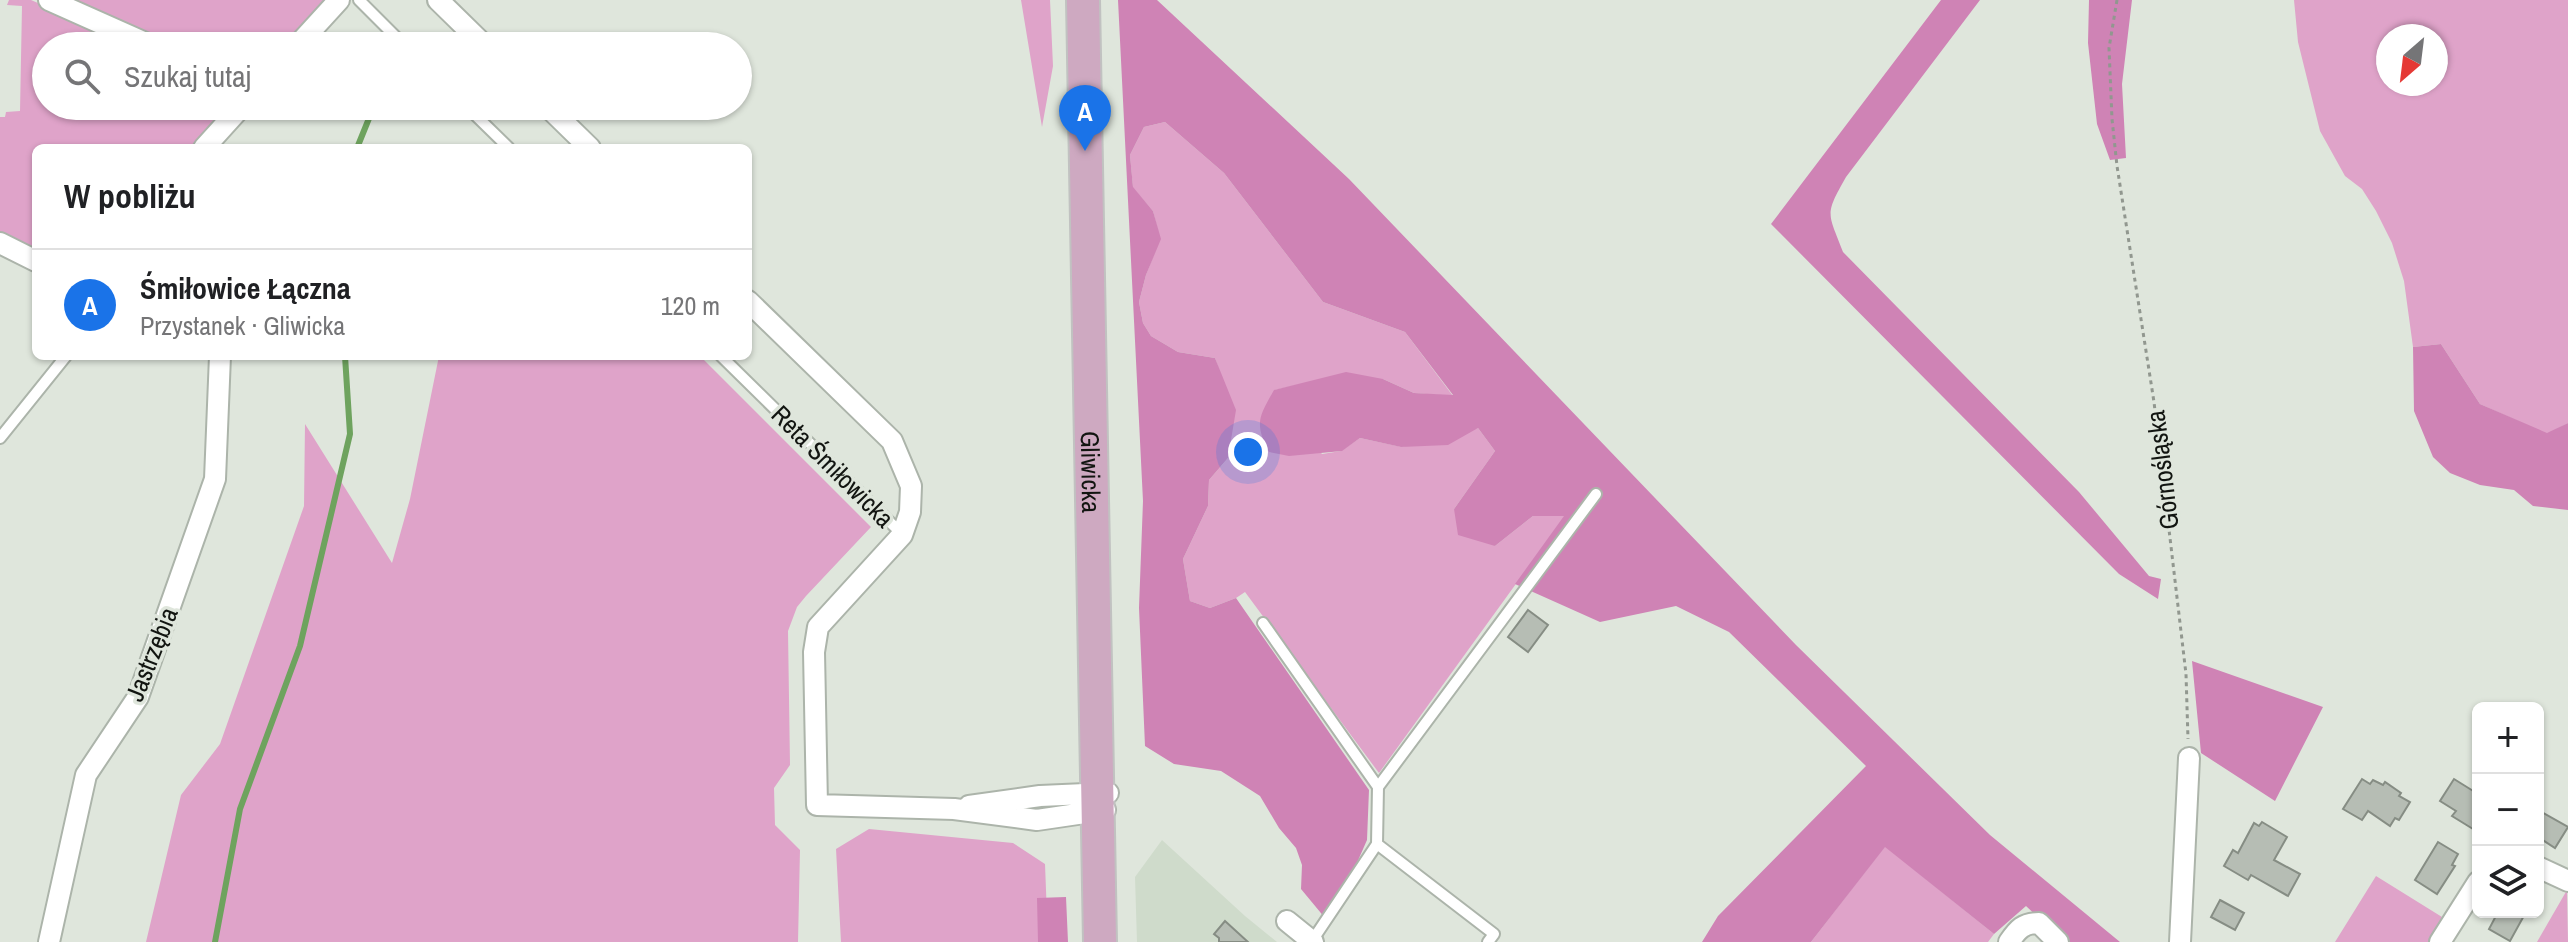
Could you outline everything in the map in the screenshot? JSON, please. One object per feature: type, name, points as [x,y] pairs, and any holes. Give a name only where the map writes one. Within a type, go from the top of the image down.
[{"type":"main road","name":"Gliwicka","points":[[1083,0],[1104,801],[1100,942]]},
{"type":"street","points":[[49,0],[121,32]]},
{"type":"street","points":[[310,32],[339,0]]},
{"type":"street","points":[[438,0],[471,32]]},
{"type":"street","points":[[224,140],[234,120]]},
{"type":"street","points":[[561,120],[586,144]]},
{"type":"street","points":[[3,249],[32,260]]},
{"type":"street","name":"Reta Śmiłowicka","points":[[752,305],[892,441],[911,486],[910,512],[902,535]]},
{"type":"street","name":"Jastrzębia","points":[[49,942],[86,775],[138,697],[215,479],[220,360]]},
{"type":"street","points":[[902,535],[818,627],[814,652],[817,805],[954,809],[1037,820],[1104,801]]},
{"type":"street","points":[[2180,942],[2189,758]]},
{"type":"street","points":[[2544,870],[2568,881]]},
{"type":"street","points":[[2440,942],[2472,891]]},
{"type":"street","points":[[1287,921],[1313,941]]},
{"type":"street","points":[[2009,942],[2019,928],[2027,923],[2039,923],[2058,942]]},
{"type":"lane","points":[[359,0],[391,32]]},
{"type":"lane","points":[[480,120],[505,144]]},
{"type":"lane","points":[[0,438],[63,360]]},
{"type":"lane","name":"Reta Śmiłowicka","points":[[725,360],[902,535]]},
{"type":"lane","points":[[1313,941],[1377,844],[1378,787],[1596,494]]},
{"type":"lane","points":[[1263,623],[1378,787]]},
{"type":"lane","points":[[1377,844],[1494,934],[1488,942]]},
{"type":"path","name":"Górnośląska","points":[[2117,0],[2109,48],[2112,119],[2154,402],[2186,674],[2189,758]]},
{"type":"shaded area","points":[[9,0],[31,0],[104,32],[32,32],[32,120],[217,120],[196,144],[32,144],[32,250],[0,234],[0,117],[5,117],[6,112],[20,111],[22,6],[7,5]]},
{"type":"shaded area","points":[[67,0],[330,0],[301,32],[139,32]]},
{"type":"shaded area","points":[[1021,0],[1050,0],[1053,66],[1042,127]]},
{"type":"shaded area","points":[[1118,0],[1157,0],[1349,179],[1796,645],[1990,835],[2120,942],[2064,942],[2026,906],[1994,934],[1885,847],[1811,942],[1702,942],[1718,916],[1866,766],[1729,632],[1676,606],[1600,622],[1515,584],[1564,516],[1533,516],[1495,546],[1458,535],[1454,509],[1495,451],[1478,428],[1448,445],[1401,447],[1360,438],[1342,451],[1289,456],[1269,452],[1261,434],[1260,420],[1274,390],[1346,372],[1383,379],[1414,393],[1453,395],[1405,332],[1323,302],[1224,173],[1165,122],[1144,127],[1130,155],[1133,187],[1153,211],[1161,239],[1139,302],[1143,323],[1151,336],[1178,352],[1215,358],[1236,410],[1228,458],[1209,480],[1208,506],[1183,559],[1190,601],[1210,608],[1236,598],[1369,790],[1367,840],[1330,924],[1301,889],[1302,865],[1296,848],[1279,828],[1260,796],[1221,771],[1174,764],[1145,746],[1139,608],[1143,501]]},
{"type":"shaded area","points":[[1941,0],[1980,0],[1846,177],[1831,207],[1834,229],[1843,252],[2079,492],[2149,576],[2161,579],[2158,599],[2119,574],[1771,224]]},
{"type":"shaded area","points":[[2089,0],[2132,0],[2122,84],[2126,158],[2110,160],[2097,124],[2088,43]]},
{"type":"shaded area","points":[[2294,0],[2568,0],[2568,423],[2547,434],[2480,404],[2441,344],[2413,347],[2404,281],[2392,243],[2362,189],[2345,176],[2320,131],[2298,42]]},
{"type":"shaded area","points":[[1165,122],[1224,173],[1323,302],[1405,332],[1453,396],[1414,393],[1383,379],[1310,382],[1275,390],[1322,454],[1341,451],[1360,438],[1402,447],[1478,428],[1495,451],[1454,509],[1495,546],[1533,516],[1565,516],[1379,773],[1245,592],[1210,608],[1190,601],[1183,559],[1208,506],[1209,480],[1228,458],[1223,381],[1215,358],[1178,352],[1151,336],[1143,323],[1139,302],[1160,239],[1153,211],[1133,188],[1130,155],[1144,127]]},
{"type":"shaded area","points":[[2441,344],[2480,404],[2547,433],[2568,423],[2568,510],[2533,506],[2514,490],[2480,485],[2450,473],[2433,457],[2414,411],[2413,347]]},
{"type":"shaded area","points":[[438,360],[704,360],[871,527],[797,607],[788,631],[790,765],[774,788],[775,825],[800,850],[798,942],[146,942],[181,795],[220,744],[304,506],[305,424],[392,563],[410,499]]},
{"type":"shaded area","points":[[2192,661],[2323,707],[2275,801],[2201,753]]},
{"type":"shaded area","points":[[869,829],[1013,843],[1045,864],[1048,942],[841,942],[836,849]]},
{"type":"shaded area","points":[[1162,840],[1277,942],[1137,942],[1135,877]]},
{"type":"shaded area","points":[[1885,846],[1994,934],[1988,942],[1811,942]]},
{"type":"shaded area","points":[[2376,876],[2442,917],[2429,942],[2335,942]]},
{"type":"shaded area","points":[[2567,890],[2568,942],[2537,942]]},
{"type":"shaded area","points":[[1066,897],[1068,942],[1038,942],[1037,898]]},
{"type":"building","points":[[1528,610],[1548,625],[1528,652],[1508,637]]},
{"type":"building","points":[[2362,779],[2370,784],[2373,780],[2383,785],[2385,782],[2410,802],[2399,820],[2395,818],[2390,826],[2368,811],[2362,820],[2343,809]]},
{"type":"building","points":[[2454,779],[2472,790],[2472,828],[2452,816],[2456,811],[2440,801]]},
{"type":"building","points":[[2544,813],[2568,827],[2555,848],[2544,841]]},
{"type":"building","points":[[2262,822],[2287,837],[2274,860],[2300,874],[2288,896],[2251,875],[2248,880],[2224,866],[2233,850],[2238,853],[2254,823],[2259,826]]},
{"type":"building","points":[[2438,842],[2458,854],[2452,865],[2455,866],[2437,894],[2415,880]]},
{"type":"building","points":[[2220,900],[2244,913],[2235,930],[2211,917]]},
{"type":"building","points":[[2495,918],[2523,918],[2510,941],[2489,929]]},
{"type":"building","points":[[1225,921],[1248,942],[1219,942],[1214,934]]},
{"type":"waterway","points":[[359,144],[368,120]]},
{"type":"waterway","points":[[215,942],[240,809],[300,646],[350,434],[345,360]]},
{"type":"place","name":"Śmiłowice Łączna","points":[[1085,151]]}]
